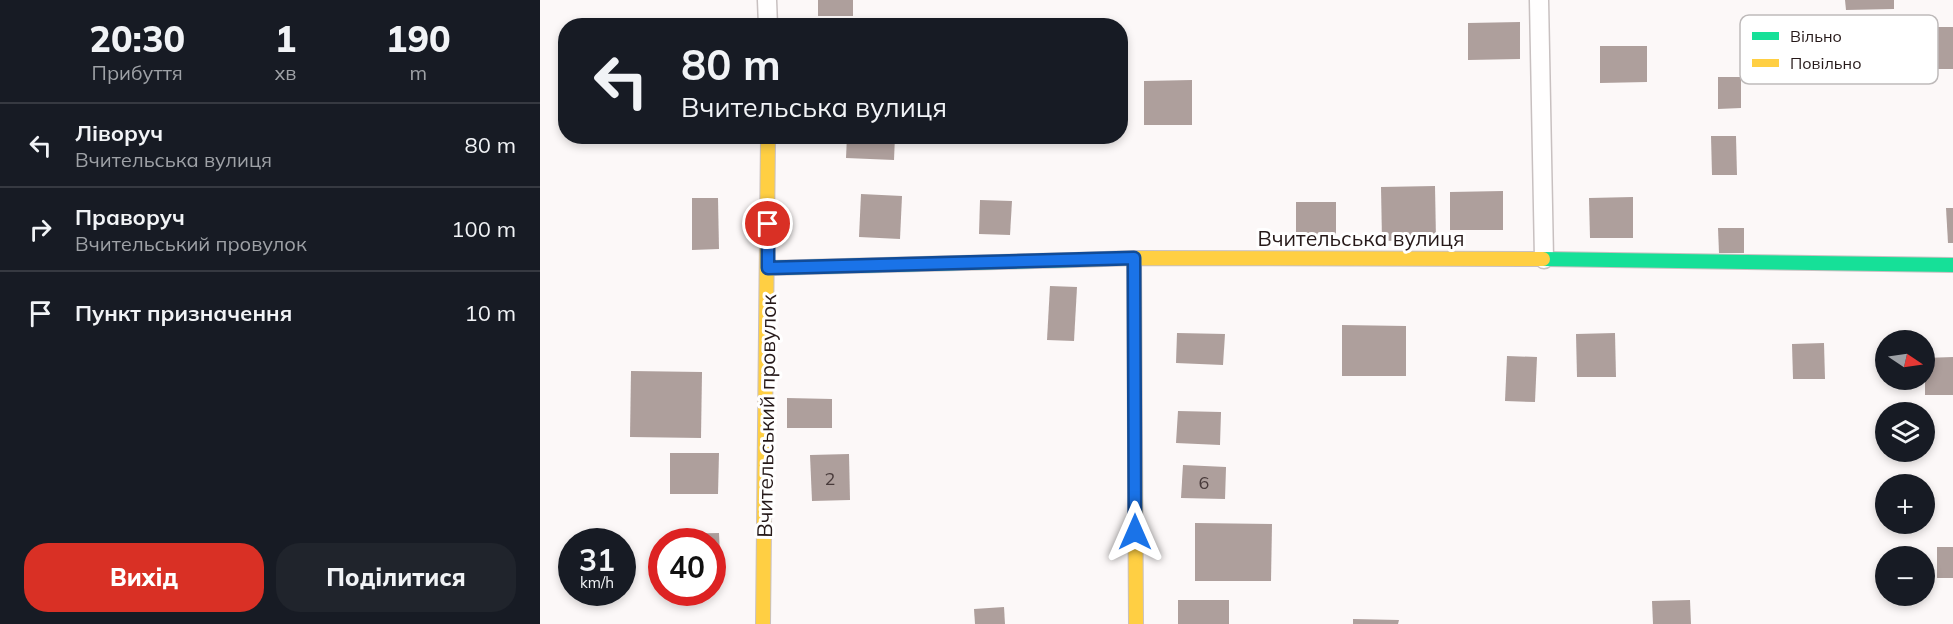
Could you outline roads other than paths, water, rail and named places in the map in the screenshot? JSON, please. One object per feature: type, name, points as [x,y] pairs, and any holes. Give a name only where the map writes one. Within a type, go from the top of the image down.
[{"type":"street","points":[[768,0],[768,18]]},
{"type":"street","points":[[1539,0],[1544,259]]},
{"type":"street","name":"Вчительський провулок","points":[[763,624],[768,144]]},
{"type":"street","points":[[1134,258],[1136,624]]},
{"type":"street","name":"Вчительська вулиця","points":[[768,268],[1134,258],[1544,259],[1953,265]]}]
